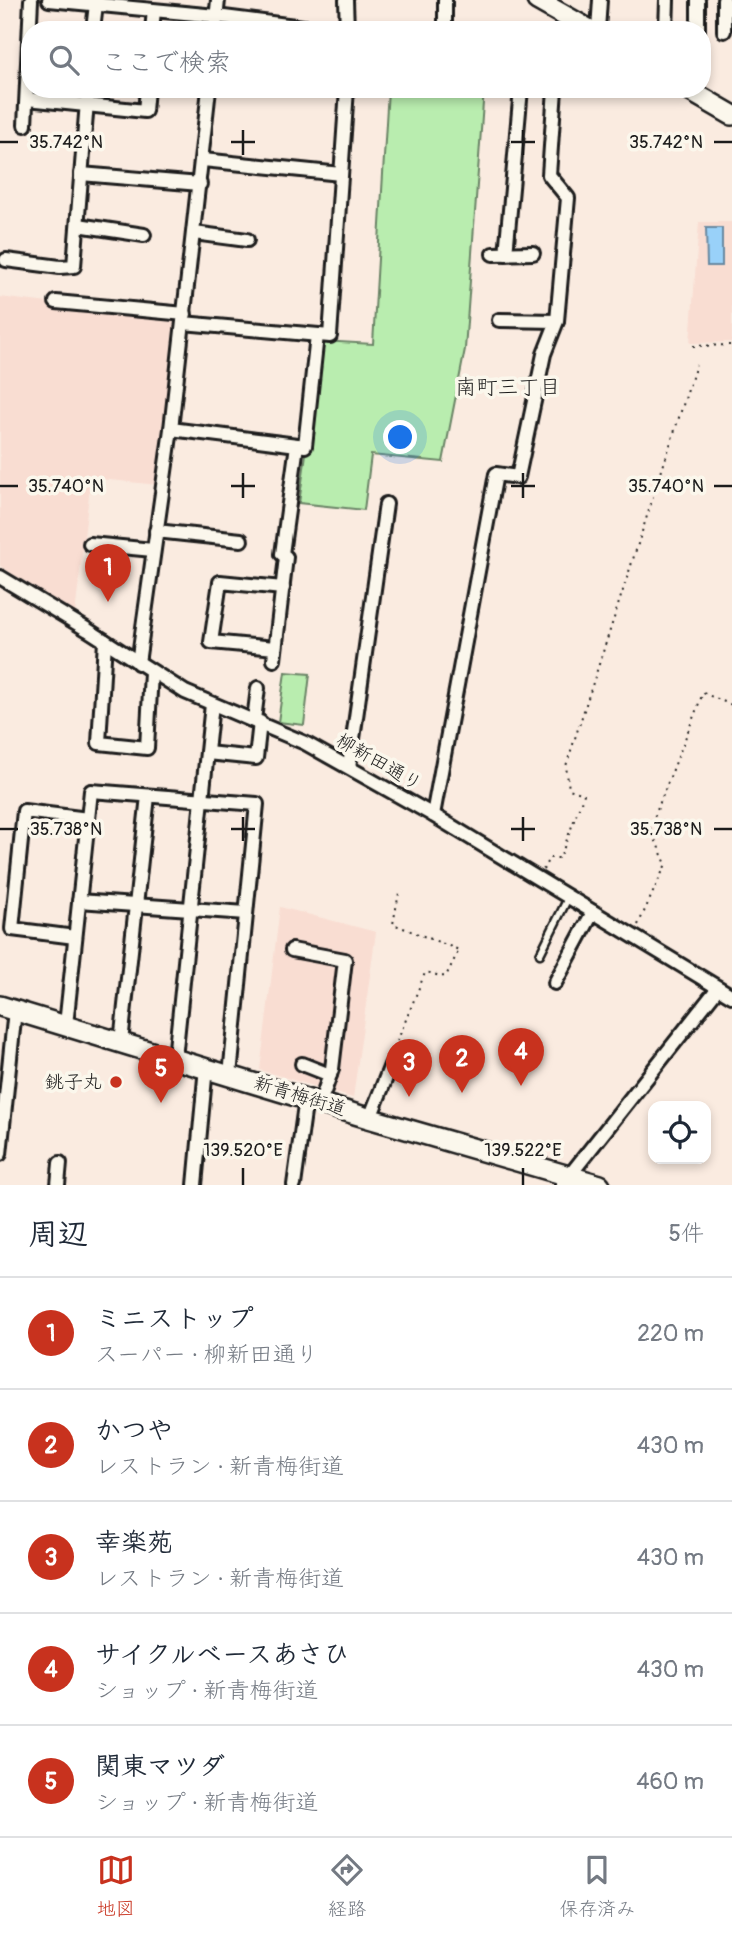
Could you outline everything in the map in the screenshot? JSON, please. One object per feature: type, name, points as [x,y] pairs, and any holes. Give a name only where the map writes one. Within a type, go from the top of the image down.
[{"type":"main road","points":[[539,0],[564,21]]},
{"type":"main road","points":[[703,98],[732,115]]},
{"type":"main road","name":"新青梅街道","points":[[7,1008],[230,1074],[315,1095],[370,1118],[566,1180],[600,1185]]},
{"type":"street","points":[[29,21],[30,0]]},
{"type":"street","points":[[49,0],[256,21]]},
{"type":"street","points":[[216,21],[218,0]]},
{"type":"street","points":[[346,0],[347,21]]},
{"type":"street","points":[[445,0],[445,21]]},
{"type":"street","points":[[599,21],[600,0]]},
{"type":"street","points":[[666,21],[667,0]]},
{"type":"street","points":[[698,0],[699,21]]},
{"type":"street","points":[[724,0],[728,31]]},
{"type":"street","points":[[94,21],[96,4]]},
{"type":"street","points":[[153,21],[154,11]]},
{"type":"street","points":[[6,260],[60,267],[74,266],[87,98]]},
{"type":"street","points":[[25,125],[27,99],[145,111],[146,98]]},
{"type":"street","points":[[138,663],[171,429],[208,98]]},
{"type":"street","points":[[56,302],[330,336],[346,98]]},
{"type":"street","points":[[506,254],[520,98]]},
{"type":"street","points":[[433,815],[496,474],[517,477],[544,354],[557,321],[568,198],[549,175],[554,98]]},
{"type":"street","points":[[203,160],[341,174]]},
{"type":"street","points":[[81,174],[200,184]]},
{"type":"street","points":[[78,225],[144,234]]},
{"type":"street","points":[[194,233],[247,240]]},
{"type":"street","points":[[493,254],[533,253]]},
{"type":"street","points":[[499,320],[557,321]]},
{"type":"street","points":[[171,429],[305,446],[317,335]]},
{"type":"street","points":[[283,588],[220,582],[211,642],[274,654],[283,588],[286,557],[282,554],[298,445]]},
{"type":"street","points":[[349,767],[386,504]]},
{"type":"street","points":[[156,531],[241,540]]},
{"type":"street","points":[[90,544],[153,550]]},
{"type":"street","name":"柳新田通り","points":[[0,578],[185,692],[257,721],[349,767],[732,996]]},
{"type":"street","points":[[105,641],[99,743],[147,748],[151,672]]},
{"type":"street","points":[[207,753],[256,758],[258,688]]},
{"type":"street","points":[[175,1058],[212,704]]},
{"type":"street","points":[[66,1025],[91,791],[257,804],[230,1074]]},
{"type":"street","points":[[121,1042],[148,796]]},
{"type":"street","points":[[75,937],[12,929],[24,811],[88,818]]},
{"type":"street","points":[[79,901],[246,913]]},
{"type":"street","points":[[555,982],[593,912]]},
{"type":"street","points":[[292,950],[345,960],[330,1075],[315,1095],[294,1185]]},
{"type":"street","points":[[566,1180],[718,988]]},
{"type":"street","points":[[0,1154],[7,1008]]},
{"type":"street","points":[[302,1064],[330,1075]]},
{"type":"street","points":[[370,1118],[391,1065]]},
{"type":"street","points":[[195,1185],[206,1067]]},
{"type":"street","points":[[58,1185],[60,1163]]},
{"type":"lane","points":[[540,954],[568,898]]},
{"type":"path","points":[[693,346],[732,345]]},
{"type":"path","points":[[538,880],[549,858],[560,858],[584,794],[569,789],[566,766],[696,366]]},
{"type":"path","points":[[634,936],[666,864],[650,828],[703,693],[732,705]]},
{"type":"path","points":[[391,1065],[390,1059],[425,973],[446,976],[459,950],[393,925],[399,892]]},
{"type":"shaded area","points":[[699,222],[732,222],[732,342],[690,343]]},
{"type":"shaded area","points":[[0,297],[177,319],[158,485],[91,478],[75,614],[0,566]]},
{"type":"shaded area","points":[[280,907],[376,932],[353,1098],[260,1070]]},
{"type":"green space","points":[[387,98],[483,98],[465,349],[443,462],[371,455],[364,510],[299,503],[322,341],[373,344]]},
{"type":"green space","points":[[285,672],[310,674],[304,725],[278,722]]},
{"type":"water","points":[[706,228],[722,228],[722,266],[707,266]]},
{"type":"place","name":"ミニストップ","points":[[108,602]]},
{"type":"place","name":"銚子丸","points":[[116,1082]]},
{"type":"place","name":"サイクルベースあさひ","points":[[521,1086]]},
{"type":"place","name":"かつや","points":[[462,1093]]},
{"type":"place","name":"幸楽苑","points":[[409,1097]]},
{"type":"place","name":"関東マツダ","points":[[161,1103]]},
{"type":"district","name":"南町三丁目","points":[[508,387]]}]
